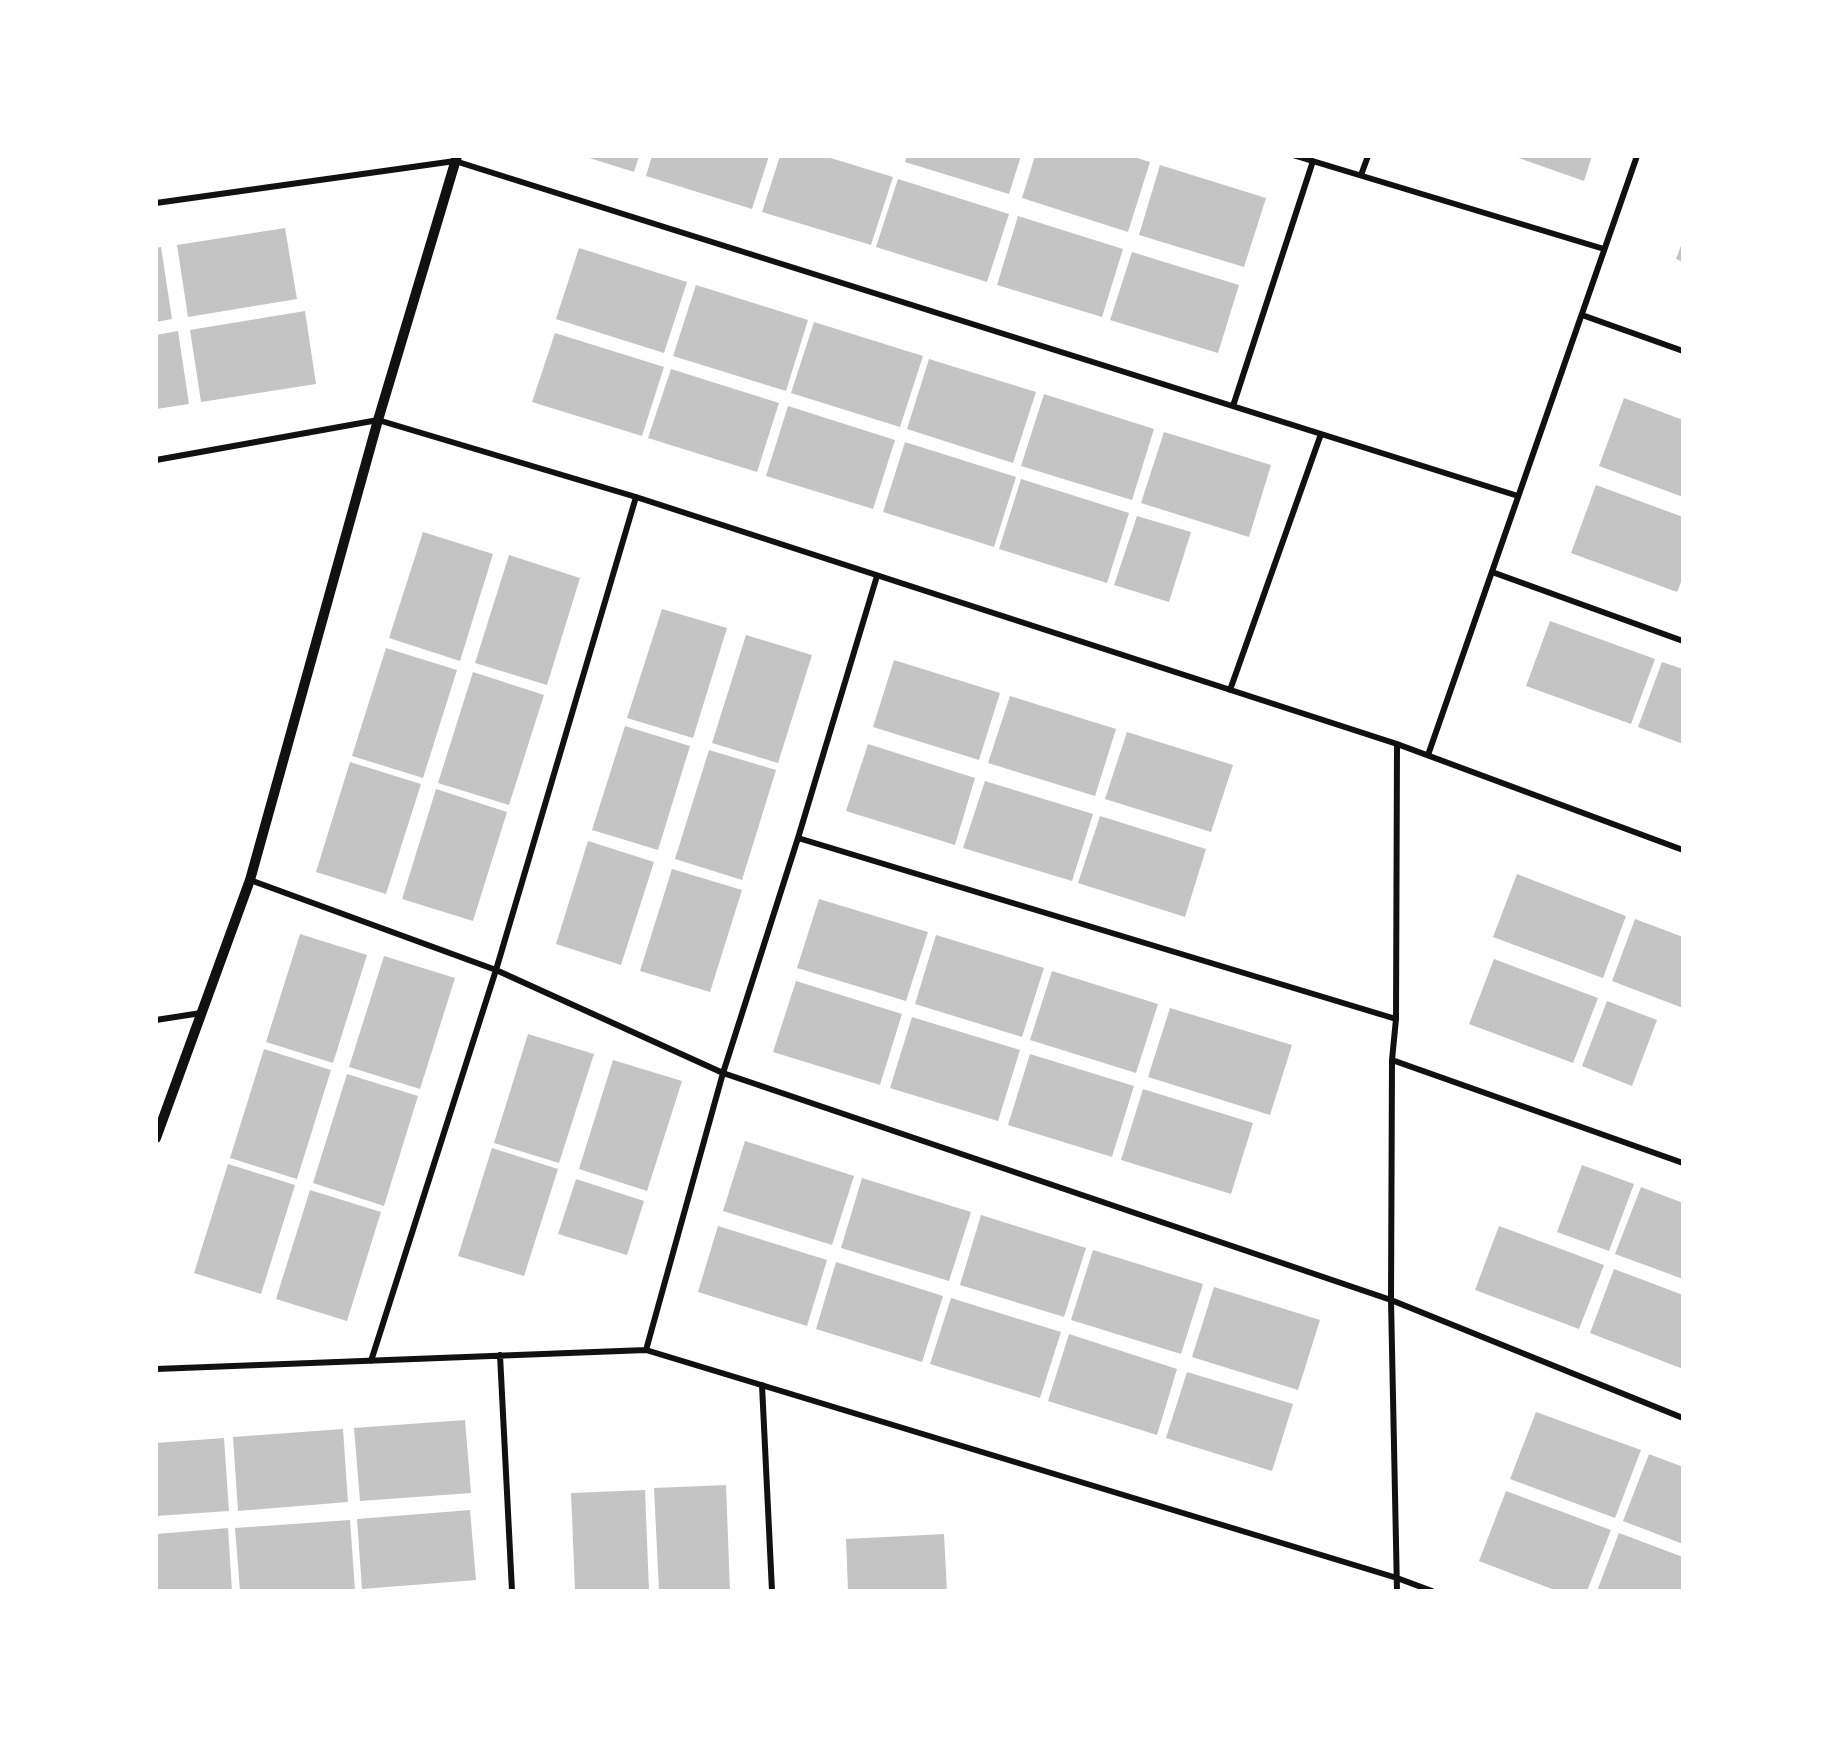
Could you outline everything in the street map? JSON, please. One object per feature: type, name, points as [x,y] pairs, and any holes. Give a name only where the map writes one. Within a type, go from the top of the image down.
[{"type":"street","points":[[1296,156],[1604,249]]},
{"type":"street","points":[[1361,175],[1368,156]]},
{"type":"street","points":[[1428,755],[1637,156]]},
{"type":"street","points":[[156,203],[456,159],[1518,496]]},
{"type":"street","points":[[156,1138],[250,880],[378,420],[456,159]]},
{"type":"street","points":[[1233,406],[1313,161]]},
{"type":"street","points":[[1582,315],[1683,351]]},
{"type":"street","points":[[156,460],[378,420],[636,497],[1397,744],[1683,850]]},
{"type":"street","points":[[1230,690],[1321,434]]},
{"type":"street","points":[[371,1361],[496,970],[636,497]]},
{"type":"street","points":[[1492,572],[1683,640]]},
{"type":"street","points":[[646,1350],[723,1073],[798,838],[877,576]]},
{"type":"street","points":[[1397,744],[1396,1019],[1392,1060],[1391,1300],[1397,1591]]},
{"type":"street","points":[[798,838],[1396,1019]]},
{"type":"street","points":[[250,880],[496,970],[723,1073],[1391,1300],[1683,1418]]},
{"type":"street","points":[[156,1020],[201,1013]]},
{"type":"street","points":[[1392,1060],[1683,1163]]},
{"type":"street","points":[[156,1369],[646,1350],[1396,1578],[1432,1591]]},
{"type":"street","points":[[500,1356],[512,1591]]},
{"type":"street","points":[[762,1385],[772,1591]]},
{"type":"building","points":[[583,156],[639,156],[634,172]]},
{"type":"building","points":[[652,156],[769,156],[752,209],[646,176]]},
{"type":"building","points":[[780,156],[824,156],[893,177],[871,245],[762,212]]},
{"type":"building","points":[[907,156],[1021,156],[1009,194],[905,162]]},
{"type":"building","points":[[1035,156],[1131,156],[1150,162],[1128,232],[1022,198]]},
{"type":"building","points":[[1513,156],[1592,156],[1584,181]]},
{"type":"building","points":[[1160,165],[1266,198],[1244,267],[1139,235]]},
{"type":"building","points":[[898,179],[1009,214],[987,282],[876,247]]},
{"type":"building","points":[[1018,216],[1123,249],[1102,317],[997,285]]},
{"type":"building","points":[[285,228],[297,299],[188,317],[177,245]]},
{"type":"building","points":[[1683,240],[1683,262],[1676,259]]},
{"type":"building","points":[[161,247],[172,319],[156,322],[156,248]]},
{"type":"building","points":[[579,248],[687,282],[664,353],[556,319]]},
{"type":"building","points":[[1132,252],[1239,285],[1218,353],[1110,320]]},
{"type":"building","points":[[696,285],[808,320],[786,391],[673,356]]},
{"type":"building","points":[[305,311],[316,384],[201,402],[190,330]]},
{"type":"building","points":[[814,322],[923,356],[900,427],[791,393]]},
{"type":"building","points":[[178,331],[189,404],[156,409],[156,335]]},
{"type":"building","points":[[555,333],[664,367],[642,436],[532,402]]},
{"type":"building","points":[[929,359],[1036,392],[1013,463],[907,429]]},
{"type":"building","points":[[671,369],[779,403],[757,472],[648,438]]},
{"type":"building","points":[[1044,394],[1154,429],[1132,500],[1021,466]]},
{"type":"building","points":[[1624,398],[1683,420],[1683,497],[1599,466]]},
{"type":"building","points":[[788,406],[895,440],[873,509],[766,476]]},
{"type":"building","points":[[1164,432],[1271,465],[1249,537],[1141,503]]},
{"type":"building","points":[[905,442],[1016,477],[994,547],[883,512]]},
{"type":"building","points":[[1021,479],[1129,513],[1107,583],[999,549]]},
{"type":"building","points":[[1596,485],[1683,517],[1683,577],[1677,592],[1571,553]]},
{"type":"building","points":[[1137,516],[1191,532],[1169,602],[1114,585]]},
{"type":"building","points":[[423,532],[493,554],[460,661],[389,638]]},
{"type":"building","points":[[509,555],[580,578],[547,685],[475,663]]},
{"type":"building","points":[[662,609],[727,628],[693,738],[627,718]]},
{"type":"building","points":[[1550,621],[1655,659],[1631,724],[1526,686]]},
{"type":"building","points":[[746,635],[812,655],[778,763],[712,743]]},
{"type":"building","points":[[386,648],[457,670],[423,778],[352,756]]},
{"type":"building","points":[[894,660],[1000,693],[979,760],[873,727]]},
{"type":"building","points":[[1662,662],[1683,669],[1683,744],[1638,727]]},
{"type":"building","points":[[473,672],[544,695],[509,805],[438,783]]},
{"type":"building","points":[[1010,696],[1116,729],[1095,796],[988,763]]},
{"type":"building","points":[[625,726],[690,746],[658,850],[592,830]]},
{"type":"building","points":[[1127,732],[1233,765],[1211,832],[1105,799]]},
{"type":"building","points":[[868,744],[975,778],[955,845],[846,811]]},
{"type":"building","points":[[709,750],[776,770],[742,880],[675,859]]},
{"type":"building","points":[[350,762],[421,784],[386,894],[316,872]]},
{"type":"building","points":[[985,781],[1093,814],[1072,881],[963,848]]},
{"type":"building","points":[[436,789],[507,812],[473,921],[402,899]]},
{"type":"building","points":[[1100,816],[1206,849],[1185,917],[1078,883]]},
{"type":"building","points":[[588,841],[654,862],[621,965],[556,944]]},
{"type":"building","points":[[672,869],[742,890],[710,992],[640,971]]},
{"type":"building","points":[[1517,874],[1626,916],[1603,978],[1493,937]]},
{"type":"building","points":[[819,899],[928,932],[906,1001],[797,968]]},
{"type":"building","points":[[1635,919],[1683,937],[1683,1008],[1612,981]]},
{"type":"building","points":[[300,934],[367,955],[333,1063],[266,1042]]},
{"type":"building","points":[[936,935],[1044,968],[1022,1037],[915,1004]]},
{"type":"building","points":[[384,956],[455,978],[420,1089],[349,1067]]},
{"type":"building","points":[[1494,959],[1598,998],[1573,1063],[1469,1024]]},
{"type":"building","points":[[1052,971],[1158,1004],[1136,1073],[1030,1040]]},
{"type":"building","points":[[796,981],[902,1014],[880,1085],[773,1052]]},
{"type":"building","points":[[1607,1001],[1657,1020],[1632,1086],[1582,1066]]},
{"type":"building","points":[[1170,1008],[1292,1045],[1270,1115],[1148,1077]]},
{"type":"building","points":[[912,1017],[1020,1050],[998,1121],[890,1088]]},
{"type":"building","points":[[528,1034],[594,1054],[559,1163],[494,1143]]},
{"type":"building","points":[[264,1049],[331,1070],[297,1179],[230,1158]]},
{"type":"building","points":[[1030,1054],[1134,1086],[1112,1157],[1008,1125]]},
{"type":"building","points":[[613,1060],[682,1081],[647,1191],[579,1169]]},
{"type":"building","points":[[347,1074],[418,1096],[384,1206],[313,1183]]},
{"type":"building","points":[[1143,1089],[1253,1123],[1231,1194],[1121,1160]]},
{"type":"building","points":[[745,1141],[854,1176],[832,1245],[723,1211]]},
{"type":"building","points":[[492,1148],[558,1169],[524,1276],[458,1256]]},
{"type":"building","points":[[228,1164],[295,1185],[261,1294],[194,1273]]},
{"type":"building","points":[[1582,1165],[1634,1184],[1609,1251],[1557,1232]]},
{"type":"building","points":[[862,1178],[971,1212],[949,1281],[841,1248]]},
{"type":"building","points":[[576,1179],[644,1201],[627,1255],[558,1234]]},
{"type":"building","points":[[1641,1187],[1683,1203],[1683,1279],[1615,1254]]},
{"type":"building","points":[[310,1190],[381,1212],[347,1321],[276,1299]]},
{"type":"building","points":[[981,1215],[1086,1248],[1064,1317],[960,1285]]},
{"type":"building","points":[[718,1226],[827,1260],[807,1326],[698,1292]]},
{"type":"building","points":[[1499,1226],[1604,1265],[1579,1329],[1475,1290]]},
{"type":"building","points":[[1093,1250],[1203,1284],[1181,1354],[1071,1320]]},
{"type":"building","points":[[836,1262],[943,1296],[922,1362],[816,1329]]},
{"type":"building","points":[[1614,1269],[1683,1295],[1683,1369],[1590,1333]]},
{"type":"building","points":[[1214,1287],[1320,1320],[1298,1390],[1192,1357]]},
{"type":"building","points":[[951,1298],[1061,1332],[1040,1398],[930,1364]]},
{"type":"building","points":[[1069,1334],[1177,1369],[1157,1435],[1048,1401]]},
{"type":"building","points":[[1187,1372],[1293,1404],[1272,1471],[1166,1438]]},
{"type":"building","points":[[1536,1412],[1641,1450],[1615,1518],[1510,1479]]},
{"type":"building","points":[[465,1420],[471,1493],[360,1501],[354,1428]]},
{"type":"building","points":[[343,1429],[348,1502],[238,1511],[233,1437]]},
{"type":"building","points":[[224,1438],[229,1511],[156,1516],[156,1443]]},
{"type":"building","points":[[1649,1454],[1683,1467],[1683,1544],[1623,1521]]},
{"type":"building","points":[[726,1485],[730,1591],[659,1591],[654,1488]]},
{"type":"building","points":[[645,1490],[649,1591],[575,1591],[571,1493]]},
{"type":"building","points":[[1506,1491],[1611,1530],[1587,1591],[1557,1591],[1479,1561]]},
{"type":"building","points":[[470,1510],[476,1580],[362,1589],[357,1519]]},
{"type":"building","points":[[350,1520],[355,1590],[240,1591],[235,1528]]},
{"type":"building","points":[[228,1528],[232,1591],[156,1591],[156,1534]]},
{"type":"building","points":[[1619,1533],[1683,1557],[1683,1591],[1597,1591]]},
{"type":"building","points":[[944,1534],[947,1591],[848,1591],[846,1539]]}]
